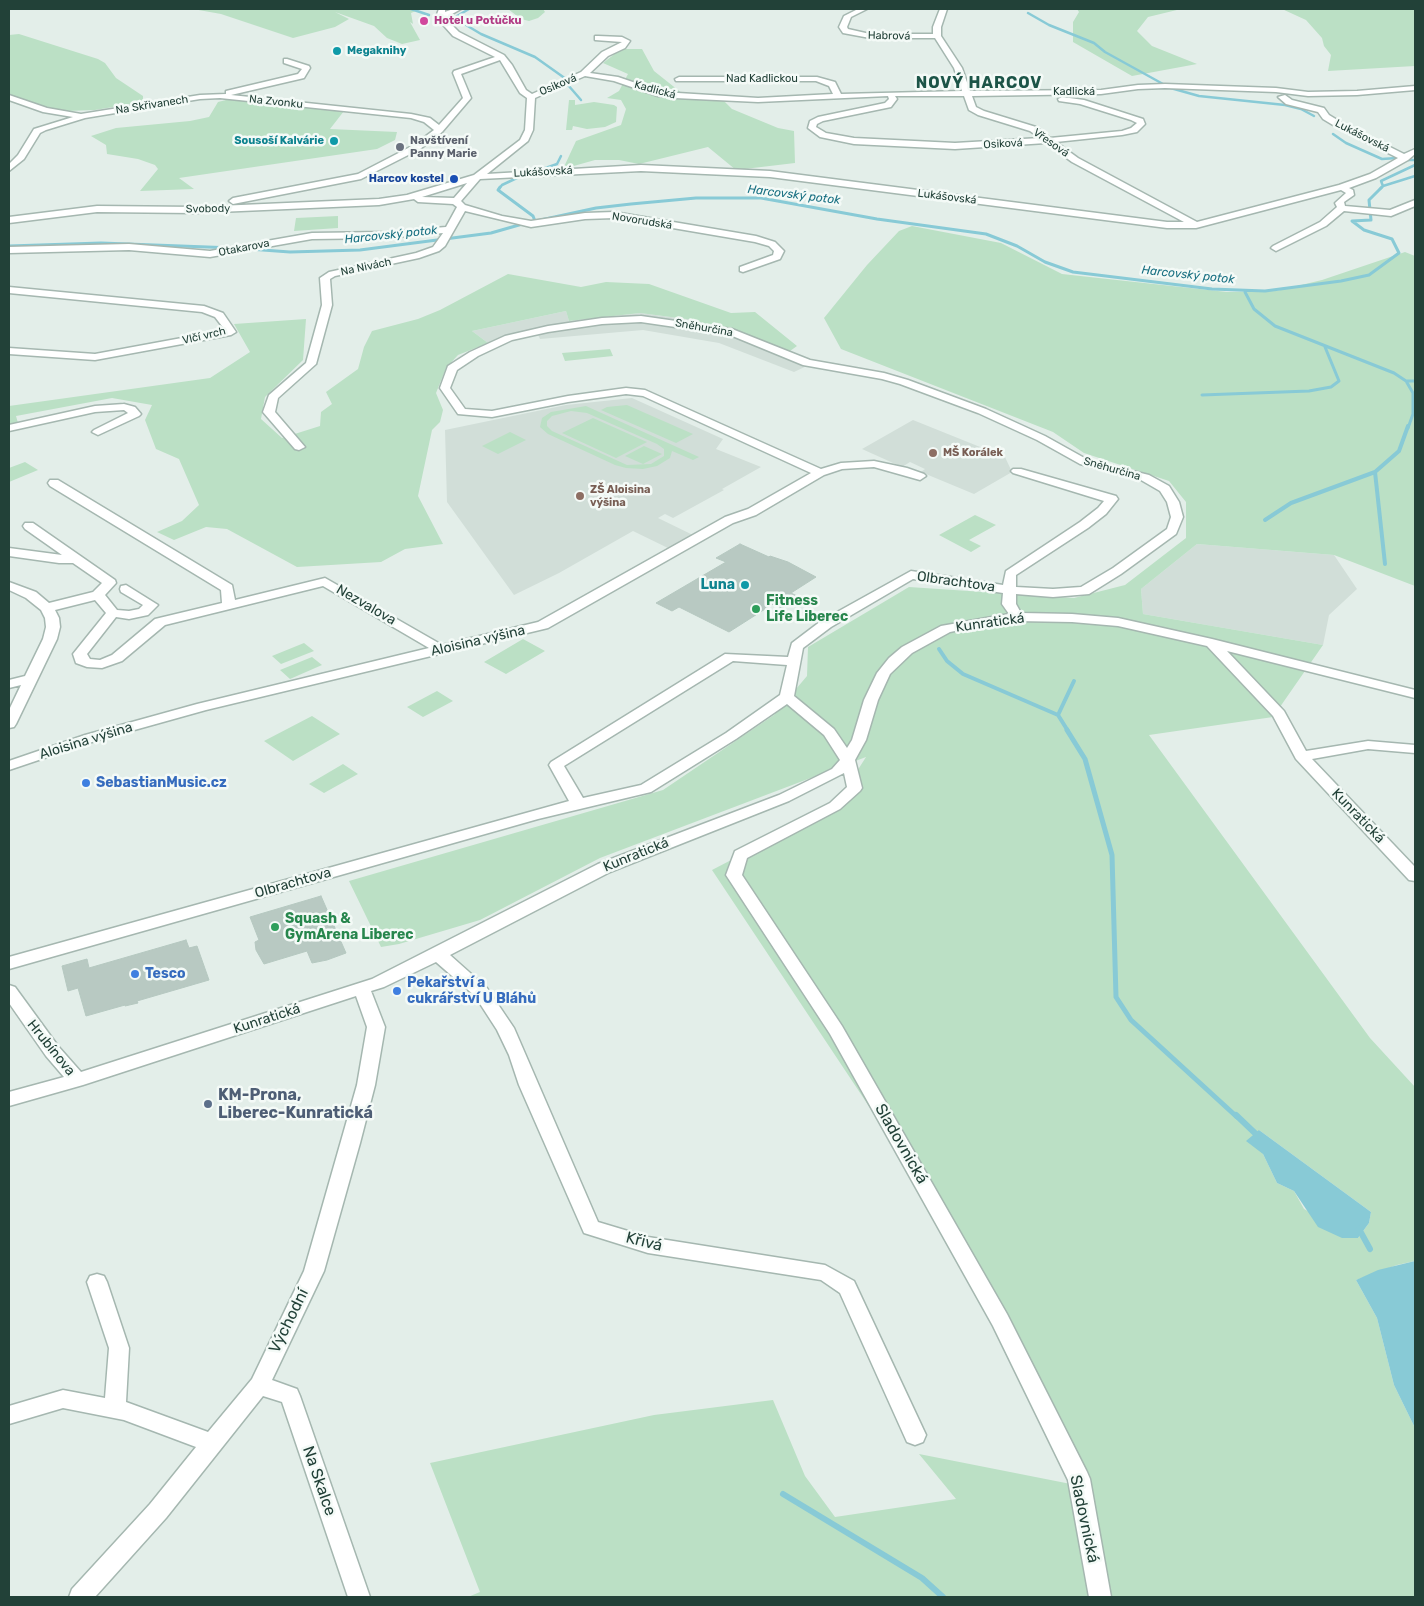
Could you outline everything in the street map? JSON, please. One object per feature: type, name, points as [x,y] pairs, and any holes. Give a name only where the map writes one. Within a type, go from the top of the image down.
[{"type":"street","points":[[458,9],[441,13],[456,34],[501,57],[508,64],[523,91],[531,96],[529,130],[524,141],[477,177],[459,204]]},
{"type":"street","name":"Habrová","points":[[862,9],[848,16],[844,27],[846,31],[870,36],[936,36]]},
{"type":"street","points":[[936,36],[936,27],[944,9]]},
{"type":"street","name":"Vřesová","points":[[936,36],[958,68],[972,108],[976,111],[1033,129],[1074,160],[1196,225]]},
{"type":"street","points":[[584,74],[605,54],[622,46],[626,41],[622,39],[598,38]]},
{"type":"street","points":[[189,210],[361,176],[417,147],[439,130],[467,98],[457,73],[501,57]]},
{"type":"street","name":"Na Zvonku","points":[[220,96],[301,76],[306,68],[287,61]]},
{"type":"street","name":"Kadlická","points":[[584,74],[615,79],[661,94],[675,96],[774,100],[890,94],[1101,92],[1138,86],[1267,90],[1308,94],[1340,94],[1415,88]]},
{"type":"street","name":"Osiková","points":[[531,96],[584,74]]},
{"type":"street","name":"Nad Kadlickou","points":[[679,79],[817,79],[832,84],[838,96]]},
{"type":"street","name":"Lukášovská","points":[[1267,90],[1289,102],[1321,110],[1324,115],[1341,126],[1405,158]]},
{"type":"street","name":"Osiková","points":[[890,94],[894,99],[888,105],[821,119],[813,124],[812,128],[823,135],[838,139],[878,144],[955,146],[1122,133],[1134,130],[1142,124],[1134,118],[1081,102],[998,92]]},
{"type":"street","name":"Na Zvonku","points":[[220,96],[411,116],[427,120],[439,130]]},
{"type":"street","name":"Na Skřivanech","points":[[9,168],[21,157],[37,131],[84,116],[182,100],[220,96]]},
{"type":"street","name":"Na Skřivanech","points":[[9,97],[46,110],[84,116]]},
{"type":"street","name":"Lukášovská","points":[[477,177],[641,168],[770,174],[1167,225],[1196,225],[1342,187],[1373,176],[1415,151]]},
{"type":"street","name":"Svobody","points":[[9,220],[97,209],[189,210],[379,202],[408,198],[477,177]]},
{"type":"street","points":[[1342,187],[1350,192],[1339,203],[1342,208]]},
{"type":"street","name":"Svobody","points":[[408,198],[459,204]]},
{"type":"street","points":[[1276,248],[1323,224],[1342,208],[1391,213],[1415,203]]},
{"type":"street","name":"Novorudská","points":[[459,204],[514,221],[531,224],[585,216],[614,216],[756,239],[772,244],[779,251],[777,257],[743,269]]},
{"type":"street","name":"Na Nivách","points":[[299,447],[269,412],[273,398],[311,364],[326,305],[325,278],[332,274],[419,255],[436,249],[445,236],[459,204]]},
{"type":"street","name":"Otakarova","points":[[9,250],[129,247],[210,254],[223,253],[246,246],[312,236],[445,236]]},
{"type":"street","name":"Vlčí vrch","points":[[9,290],[204,309],[219,315],[231,332],[95,357],[9,351]]},
{"type":"street","name":"Sněhurčina","points":[[820,473],[645,393],[617,392],[568,399],[492,414],[462,412],[445,388],[452,368],[474,354],[510,338],[548,328],[602,321],[641,319],[732,332],[807,363],[884,376],[982,411],[1041,438],[1084,462],[1145,477],[1165,489],[1174,502],[1177,516],[1172,531],[1093,587],[1084,591],[1066,593],[1009,590]]},
{"type":"street","points":[[9,428],[95,409],[124,407],[132,409],[135,414],[98,432]]},
{"type":"street","name":"Aloisina výšina","points":[[9,766],[90,738],[202,707],[543,625],[729,520],[752,512],[820,473],[841,466],[874,464],[903,470],[920,476]]},
{"type":"street","name":"Olbrachtova","points":[[9,963],[578,803],[646,789],[788,698],[797,646],[826,624],[911,575],[1009,590],[1010,574],[1084,525],[1102,511],[1112,499],[1017,472]]},
{"type":"street","points":[[54,483],[227,588],[229,605]]},
{"type":"street","points":[[29,526],[110,583],[98,595],[47,608]]},
{"type":"street","points":[[9,552],[59,559],[75,559]]},
{"type":"street","name":"Nezvalova","points":[[113,613],[80,654],[81,660],[87,663],[102,664],[116,658],[160,622],[325,582],[440,649]]},
{"type":"street","points":[[9,586],[31,596],[47,608],[52,618],[53,627],[50,639],[9,724]]},
{"type":"street","points":[[98,595],[110,607],[113,613],[129,615],[143,612],[151,605],[126,589]]},
{"type":"street","points":[[1009,590],[1009,604],[1017,617]]},
{"type":"street","name":"Kunratická","points":[[9,1099],[77,1080],[378,983],[604,868],[784,798],[826,778],[837,772],[848,760],[859,740],[876,686],[894,660],[921,641],[946,629],[1017,617],[1109,621],[1139,626],[1415,694]]},
{"type":"street","name":"Kunratická","points":[[1212,644],[1279,714],[1301,756],[1415,876]]},
{"type":"street","points":[[578,803],[556,765],[730,657],[793,661]]},
{"type":"street","points":[[9,684],[31,679]]},
{"type":"street","points":[[788,698],[829,732],[848,760]]},
{"type":"street","points":[[1301,756],[1368,745],[1415,749]]},
{"type":"street","name":"Sladovnická","points":[[848,760],[855,788],[835,806],[740,856],[734,875],[836,1030],[1000,1320],[1079,1479],[1100,1597]]},
{"type":"street","name":"Křivá","points":[[438,954],[481,992],[505,1028],[591,1228],[648,1245],[825,1274],[847,1287],[915,1436]]},
{"type":"street","name":"Východní","points":[[80,1597],[158,1511],[259,1385],[314,1270],[366,1085],[376,1027],[362,989]]},
{"type":"street","name":"Hrubínova","points":[[9,991],[29,1021],[77,1080]]},
{"type":"street","points":[[97,1282],[120,1348],[115,1409]]},
{"type":"street","name":"Na Skalce","points":[[259,1385],[290,1396],[359,1597]]},
{"type":"street","points":[[9,1415],[63,1399],[115,1409],[212,1443]]},
{"type":"shaded area","points":[[566,311],[569,321],[640,313],[694,320],[790,351],[815,362],[794,372],[719,343],[643,330],[540,339],[536,330],[488,343],[472,331]]},
{"type":"shaded area","name":"ZŠ Aloisina výšina","points":[[632,398],[723,439],[716,449],[761,467],[673,518],[665,514],[658,518],[695,536],[670,549],[633,531],[559,573],[514,595],[447,502],[445,430],[566,405]]},
{"type":"shaded area","name":"MŠ Korálek","points":[[913,420],[1005,457],[1012,472],[974,494],[921,472],[925,469],[910,462],[902,467],[862,449]]},
{"type":"shaded area","points":[[1197,544],[1334,555],[1357,589],[1329,615],[1323,645],[1143,614],[1141,589]]},
{"type":"green space","points":[[193,9],[421,9],[411,13],[413,24],[410,22],[420,40],[402,44],[387,38],[374,26],[335,12],[349,19],[335,27],[293,38],[221,14]]},
{"type":"green space","points":[[508,9],[543,9],[545,12],[538,18],[529,21],[521,19]]},
{"type":"green space","points":[[1077,9],[1181,9],[1148,17],[1137,31],[1152,46],[1197,64],[1132,76],[1073,42],[1073,22],[1079,12]]},
{"type":"green space","points":[[1282,9],[1415,9],[1415,66],[1328,71],[1331,55],[1324,46],[1322,38],[1306,20]]},
{"type":"green space","points":[[19,34],[98,59],[105,63],[116,78],[143,96],[143,102],[95,110],[66,111],[47,108],[9,95],[9,35]]},
{"type":"green space","points":[[621,49],[642,49],[654,71],[688,98],[723,100],[732,109],[778,128],[794,131],[795,163],[736,170],[708,147],[639,164],[619,160],[595,160],[563,169],[576,141],[621,125],[626,109],[621,100],[607,98],[619,91],[628,74],[603,63]]},
{"type":"green space","points":[[230,99],[344,111],[330,129],[397,132],[395,140],[377,149],[179,178],[194,189],[140,191],[158,169],[155,165],[138,159],[107,154],[106,145],[91,136],[116,128],[190,121],[209,117],[218,102]]},
{"type":"green space","points":[[569,100],[575,100],[575,105],[594,102],[614,105],[617,107],[616,122],[605,127],[587,129],[573,126],[572,130],[566,130]]},
{"type":"green space","points":[[338,216],[338,228],[294,231],[296,218]]},
{"type":"green space","points":[[912,226],[1001,243],[1062,274],[1227,292],[1276,291],[1322,280],[1405,252],[1415,256],[1415,586],[1334,555],[1197,544],[1141,589],[1143,614],[1323,645],[1273,717],[1149,735],[1370,1038],[1415,1087],[1415,1261],[1397,1265],[1356,1280],[1377,1318],[1394,1385],[1415,1428],[1415,1597],[468,1597],[480,1592],[430,1463],[654,1415],[773,1400],[805,1476],[835,1517],[956,1499],[919,1454],[1086,1487],[989,1287],[712,870],[835,806],[866,757],[600,858],[480,920],[399,944],[381,947],[349,881],[663,790],[774,715],[807,676],[808,647],[909,587],[1074,598],[1125,585],[1186,538],[1186,502],[1169,481],[1084,453],[1053,432],[841,349],[824,318],[867,265],[899,231]],"holes":[[[1259,1130],[1371,1212],[1369,1223],[1358,1238],[1304,1209],[1294,1191],[1277,1183],[1263,1154]]]},
{"type":"green space","points":[[508,274],[581,287],[606,282],[649,284],[731,313],[755,312],[797,346],[790,351],[694,320],[640,313],[569,321],[566,311],[472,331],[488,343],[458,355],[446,368],[436,393],[443,410],[440,422],[432,430],[418,496],[443,544],[405,549],[381,562],[297,567],[227,529],[206,527],[174,540],[157,532],[182,521],[199,505],[179,459],[156,449],[145,420],[152,405],[112,398],[16,416],[18,423],[9,425],[9,406],[210,378],[250,352],[234,324],[306,319],[303,360],[265,397],[261,419],[282,438],[320,426],[321,412],[332,404],[326,392],[358,369],[364,347],[372,331],[418,319],[440,310]]},
{"type":"green space","points":[[610,349],[613,356],[565,361],[562,353]]},
{"type":"green space","points":[[627,405],[693,434],[676,443],[601,410],[607,407]]},
{"type":"green space","points":[[586,406],[699,457],[693,460],[672,451],[670,458],[657,466],[643,469],[615,465],[548,434],[540,427],[542,418],[551,412]],"holes":[[[571,411],[587,413],[657,444],[664,449],[664,456],[651,464],[627,465],[552,431],[547,426],[547,421],[552,416]]]},
{"type":"green space","points":[[593,418],[647,442],[616,458],[562,433]]},
{"type":"green space","points":[[510,432],[526,440],[498,454],[482,446]]},
{"type":"green space","points":[[644,446],[662,454],[643,464],[625,456]]},
{"type":"green space","points":[[25,462],[38,470],[9,482],[9,468]]},
{"type":"green space","points":[[975,515],[996,525],[969,540],[981,546],[971,552],[939,535]]},
{"type":"green space","points":[[523,639],[545,651],[506,674],[484,662]]},
{"type":"green space","points":[[304,643],[314,651],[281,664],[272,656]]},
{"type":"green space","points":[[312,657],[322,665],[290,679],[280,670]]},
{"type":"green space","points":[[437,691],[453,701],[423,717],[407,707]]},
{"type":"green space","points":[[312,716],[340,734],[293,761],[264,741]]},
{"type":"green space","points":[[343,764],[358,774],[324,793],[309,784]]},
{"type":"water","points":[[1259,1130],[1371,1212],[1369,1223],[1358,1238],[1342,1238],[1318,1227],[1294,1191],[1277,1183],[1263,1154],[1246,1141]]},
{"type":"water","points":[[1415,1261],[1415,1428],[1394,1385],[1377,1318],[1356,1280],[1378,1270]]},
{"type":"building","name":"Luna","points":[[740,544],[769,557],[788,562],[816,577],[791,593],[799,597],[782,608],[773,604],[729,632],[679,607],[672,611],[656,603],[726,562],[716,558]]},
{"type":"building","name":"Squash & GymArena Liberec","points":[[321,896],[346,953],[312,963],[307,951],[264,964],[256,950],[255,942],[259,940],[250,917]]},
{"type":"building","name":"Tesco","points":[[186,940],[189,948],[197,946],[209,980],[137,1001],[138,1003],[86,1016],[78,988],[68,991],[62,966],[87,959],[89,968]]},
{"type":"waterway","points":[[411,9],[429,15]]},
{"type":"waterway","points":[[469,9],[457,16],[456,19],[481,34],[535,57],[566,79]]},
{"type":"waterway","points":[[1028,13],[1049,25],[1094,43],[1105,52],[1163,84]]},
{"type":"waterway","points":[[569,82],[568,85],[581,100]]},
{"type":"waterway","points":[[1167,87],[1199,96],[1285,105],[1301,109],[1314,116]]},
{"type":"waterway","points":[[1333,134],[1346,143],[1382,159],[1397,158]]},
{"type":"waterway","points":[[540,170],[557,164],[561,156]]},
{"type":"waterway","points":[[1408,160],[1415,160]]},
{"type":"waterway","name":"Harcovský potok","points":[[1383,186],[1381,181],[1415,165]]},
{"type":"waterway","points":[[1383,186],[1415,176]]},
{"type":"waterway","points":[[499,189],[502,185],[519,177]]},
{"type":"waterway","name":"Harcovský potok","points":[[536,221],[596,208],[631,204],[696,198],[761,198],[877,219],[986,234],[1017,246],[1045,262],[1073,272],[1212,289],[1265,291],[1341,281],[1369,275],[1399,253],[1392,239],[1364,230],[1352,221],[1371,220],[1369,200],[1383,186]]},
{"type":"waterway","points":[[500,187],[498,190],[533,216],[535,221]]},
{"type":"waterway","name":"Harcovský potok","points":[[249,249],[290,252],[360,250],[491,233],[526,223]]},
{"type":"waterway","name":"Harcovský potok","points":[[9,246],[101,243],[234,248]]},
{"type":"waterway","points":[[1245,292],[1254,309],[1275,326],[1394,373],[1406,381]]},
{"type":"waterway","points":[[1202,395],[1309,391],[1331,387],[1339,381],[1325,347]]},
{"type":"waterway","points":[[1406,381],[1415,381]]},
{"type":"waterway","points":[[1406,381],[1413,393],[1413,414],[1408,428]]},
{"type":"waterway","points":[[1375,472],[1399,451],[1408,426]]},
{"type":"waterway","points":[[1265,520],[1291,503],[1375,472]]},
{"type":"waterway","points":[[1375,472],[1385,564]]},
{"type":"waterway","points":[[939,649],[947,661],[963,674],[1058,715]]},
{"type":"waterway","points":[[1058,715],[1074,681]]},
{"type":"waterway","points":[[1058,715],[1068,731]]},
{"type":"waterway","points":[[1067,730],[1085,759],[1112,855],[1116,997],[1131,1020],[1237,1117]]},
{"type":"waterway","points":[[1236,1115],[1258,1136]]},
{"type":"waterway","points":[[1359,1229],[1370,1249]]},
{"type":"waterway","points":[[783,1494],[922,1578],[943,1597]]},
{"type":"place","name":"Hotel u Potůčku","points":[[424,21]]},
{"type":"place","name":"Megaknihy","points":[[337,51]]},
{"type":"place","name":"Sousoší Kalvárie","points":[[334,141]]},
{"type":"place","name":"Navštívení Panny Marie","points":[[400,147]]},
{"type":"place","name":"Harcov kostel","points":[[454,179]]},
{"type":"place","name":"MŠ Korálek","points":[[933,453]]},
{"type":"place","name":"ZŠ Aloisina výšina","points":[[580,496]]},
{"type":"place","name":"Luna","points":[[745,585]]},
{"type":"place","name":"Fitness Life Liberec","points":[[756,609]]},
{"type":"place","name":"SebastianMusic.cz","points":[[86,783]]},
{"type":"place","name":"Squash & GymArena Liberec","points":[[275,927]]},
{"type":"place","name":"Tesco","points":[[135,974]]},
{"type":"place","name":"Pekařství a cukrářství U Bláhů","points":[[397,991]]},
{"type":"place","name":"KM-Prona, Liberec-Kunratická","points":[[208,1104]]},
{"type":"district","name":"NOVÝ HARCOV","points":[[979,83]]}]
